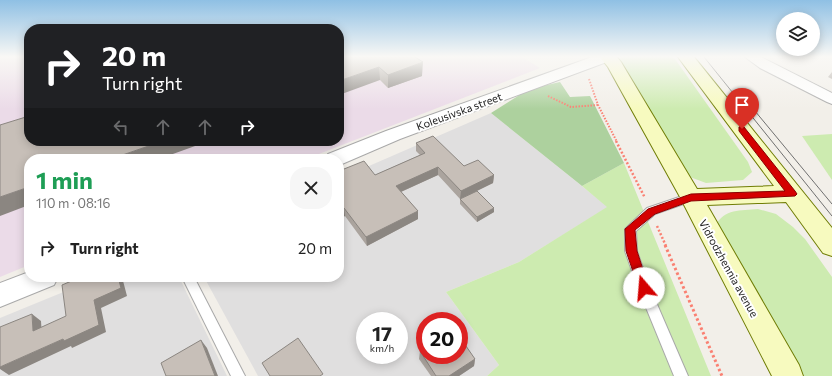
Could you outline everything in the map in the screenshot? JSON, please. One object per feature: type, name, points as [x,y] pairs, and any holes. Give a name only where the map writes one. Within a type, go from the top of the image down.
[{"type":"main road","name":"Vidrodzhennia avenue","points":[[620,75],[691,197],[788,376]]},
{"type":"main road","points":[[700,75],[832,246]]},
{"type":"main road","points":[[691,197],[792,194]]},
{"type":"street","name":"Koleusivska street","points":[[344,155],[559,75]]},
{"type":"street","points":[[783,75],[832,99]]},
{"type":"street","points":[[0,295],[32,282]]},
{"type":"lane","points":[[681,376],[644,288],[631,251],[630,229],[651,211],[691,197]]},
{"type":"lane","points":[[191,282],[238,376]]},
{"type":"path","points":[[527,86],[571,107],[598,105]]},
{"type":"shaded area","points":[[0,75],[24,75],[24,146],[339,146],[319,154],[24,154],[24,267],[0,277]]},
{"type":"shaded area","points":[[344,75],[523,75],[344,144]]},
{"type":"shaded area","points":[[491,113],[608,207],[519,262],[446,292],[461,312],[416,312],[416,364],[468,364],[468,322],[499,365],[487,376],[258,376],[207,282],[344,282],[344,177]]},
{"type":"shaded area","points":[[88,282],[181,282],[227,376],[0,376],[0,318]]},
{"type":"green space","points":[[628,75],[686,75],[748,162],[752,172],[743,180],[706,183],[690,177],[683,171]]},
{"type":"green space","points":[[560,82],[570,97],[590,96],[624,163],[582,186],[491,113],[529,89]]},
{"type":"green space","points":[[832,134],[832,180],[802,136]]},
{"type":"green space","points":[[624,163],[711,376],[487,376],[499,365],[468,322],[468,312],[461,312],[446,292],[519,262],[607,207],[582,186]]},
{"type":"green space","points":[[758,209],[776,214],[793,227],[805,239],[832,277],[832,376],[800,376],[715,226],[723,216],[728,213]]},
{"type":"building","points":[[344,75],[357,75],[344,79]]},
{"type":"building","points":[[24,118],[24,146],[149,146],[125,154],[24,154],[24,189],[0,197],[0,125]]},
{"type":"building","points":[[433,136],[464,166],[478,160],[494,175],[461,191],[438,167],[396,186],[418,211],[366,237],[344,208],[344,169],[364,161],[375,175],[425,153],[416,143]]},
{"type":"building","points":[[477,191],[494,208],[477,217],[460,199]]},
{"type":"building","points":[[69,282],[119,282],[121,288],[94,300],[99,325],[0,367],[0,327],[32,314],[33,331],[66,316],[62,285]]},
{"type":"building","points":[[298,338],[323,374],[320,376],[270,376],[262,363]]},
{"type":"building","points":[[201,340],[215,376],[166,376],[161,363]]},
{"type":"building","points":[[468,349],[475,359],[468,364]]},
{"type":"building","points":[[428,364],[467,364],[449,376],[436,376]]},
{"type":"tram line","points":[[718,75],[832,216]]},
{"type":"tram line","points":[[745,99],[832,204]]},
{"type":"route","points":[[644,288],[631,251],[630,229],[651,211],[691,197],[792,194],[742,129]]}]
